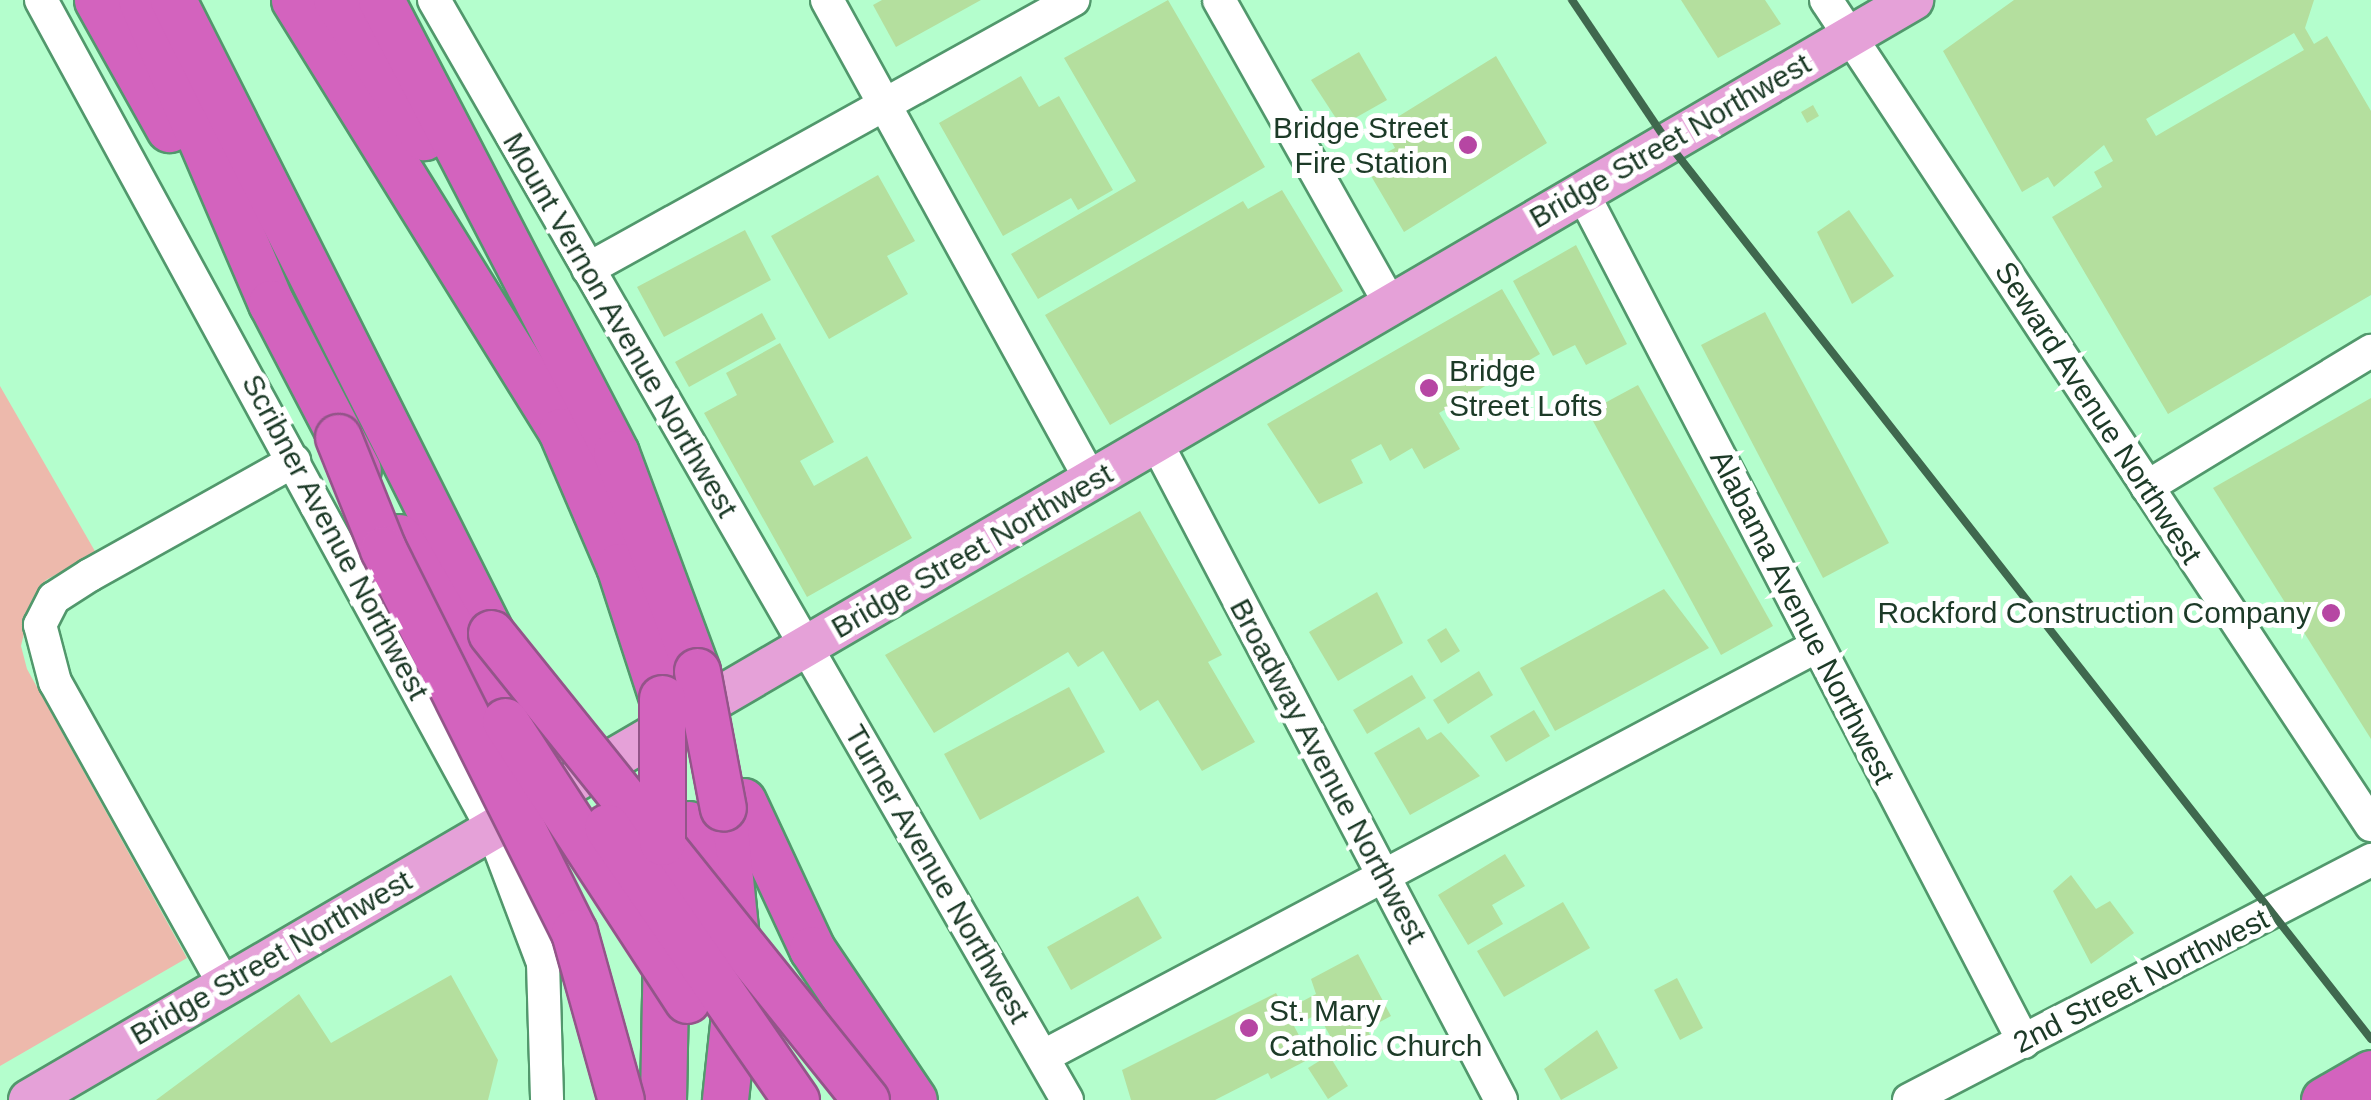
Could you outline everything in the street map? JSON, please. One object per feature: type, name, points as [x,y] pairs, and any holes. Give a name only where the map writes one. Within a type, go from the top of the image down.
[{"type":"highway","points":[[97,0],[271,303]]},
{"type":"highway","points":[[140,0],[271,303],[338,437],[606,885],[699,1016],[786,1100]]},
{"type":"highway","points":[[172,0],[491,632],[598,814],[796,1100]]},
{"type":"highway","points":[[294,0],[536,386],[660,622]]},
{"type":"highway","points":[[336,0],[552,331]]},
{"type":"highway","points":[[381,0],[616,453],[679,685],[738,968],[725,1100]]},
{"type":"highway","points":[[338,437],[383,549],[574,932],[621,1100]]},
{"type":"highway","points":[[491,632],[866,1100]]},
{"type":"highway","points":[[679,685],[704,819],[714,1100]]},
{"type":"highway","points":[[663,1100],[704,819]]},
{"type":"highway","points":[[704,819],[812,949],[914,1100]]},
{"type":"highway","points":[[2324,1100],[2371,1072]]},
{"type":"main road","name":"Bridge Street Northwest","points":[[29,1100],[806,649],[1390,302],[1914,0]]},
{"type":"street","name":"Scribner Avenue Northwest","points":[[41,0],[492,828],[542,963],[552,1034],[547,1100]]},
{"type":"street","name":"Mount Vernon Avenue Northwest","points":[[434,0],[806,649]]},
{"type":"street","points":[[827,0],[1091,480]]},
{"type":"street","points":[[588,269],[1073,0]]},
{"type":"street","points":[[1219,0],[1390,302]]},
{"type":"street","name":"Seward Avenue Northwest","points":[[1826,0],[2371,825]]},
{"type":"street","name":"Alabama Avenue Northwest","points":[[1582,192],[2024,1042]]},
{"type":"street","points":[[2147,487],[2371,351]]},
{"type":"street","name":"Broadway Avenue Northwest","points":[[1156,442],[1501,1100]]},
{"type":"street","points":[[225,986],[177,901],[162,892],[139,832],[55,682],[40,625],[54,598],[90,574],[294,461]]},
{"type":"street","points":[[1044,1056],[1817,646]]},
{"type":"street","name":"Turner Avenue Northwest","points":[[806,649],[1067,1100]]},
{"type":"street","name":"2nd Street Northwest","points":[[1910,1100],[2371,860]]},
{"type":"shaded area","points":[[0,386],[96,553],[46,580],[32,600],[21,646],[27,669],[187,958],[0,1066]]},
{"type":"building","points":[[882,0],[981,0],[896,47],[873,5]]},
{"type":"building","points":[[1168,0],[1265,167],[1038,299],[1011,254],[1136,181],[1064,58]]},
{"type":"building","points":[[1681,0],[1765,0],[1781,24],[1718,58]]},
{"type":"building","points":[[2014,0],[2314,0],[2305,28],[2314,44],[2327,36],[2371,111],[2371,295],[2168,414],[2052,217],[2102,187],[2094,172],[2113,161],[2104,145],[2054,187],[2048,177],[2022,192],[1943,51]],"holes":[[[2294,33],[2304,50],[2156,136],[2146,119]]]},
{"type":"building","points":[[1359,52],[1387,100],[1341,126],[1311,80]]},
{"type":"building","name":"Bridge Street Fire Station","points":[[1496,56],[1547,143],[1404,232],[1364,164],[1395,148],[1383,126]]},
{"type":"building","points":[[1021,76],[1039,107],[1059,96],[1113,190],[1078,210],[1071,198],[1003,236],[939,123]]},
{"type":"building","points":[[1813,105],[1819,116],[1807,123],[1801,112]]},
{"type":"building","points":[[878,175],[915,241],[887,256],[908,294],[829,339],[771,236]]},
{"type":"building","points":[[1282,190],[1343,291],[1110,425],[1045,315],[1243,201],[1248,209]]},
{"type":"building","points":[[1849,210],[1894,276],[1852,304],[1817,232]]},
{"type":"building","points":[[745,230],[771,280],[664,337],[637,287]]},
{"type":"building","points":[[1576,245],[1627,344],[1586,365],[1575,345],[1553,356],[1513,281]]},
{"type":"building","points":[[1502,289],[1540,354],[1439,413],[1460,449],[1424,469],[1412,448],[1390,461],[1381,444],[1351,460],[1363,483],[1319,504],[1267,424]]},
{"type":"building","points":[[1765,312],[1889,543],[1823,578],[1701,345]]},
{"type":"building","points":[[762,313],[776,339],[689,387],[675,362]]},
{"type":"building","points":[[780,343],[834,442],[800,461],[814,486],[867,456],[912,538],[807,597],[704,413],[737,395],[726,373]]},
{"type":"building","points":[[1638,385],[1773,626],[1721,655],[1588,412]]},
{"type":"building","name":"Rockford Construction Company","points":[[2371,398],[2371,739],[2213,488]]},
{"type":"building","points":[[1140,511],[1222,655],[1208,662],[1255,742],[1202,771],[1158,700],[1140,711],[1103,651],[1078,667],[1068,652],[934,733],[885,655]]},
{"type":"building","points":[[1664,589],[1709,648],[1555,731],[1520,668]]},
{"type":"building","points":[[1377,592],[1403,643],[1338,681],[1309,632]]},
{"type":"building","points":[[1446,628],[1460,651],[1441,663],[1427,640]]},
{"type":"building","points":[[1479,671],[1493,695],[1448,724],[1433,700]]},
{"type":"building","points":[[1412,675],[1426,698],[1367,734],[1353,710]]},
{"type":"building","points":[[1069,687],[1105,752],[980,820],[944,754]]},
{"type":"building","points":[[1534,710],[1550,736],[1506,762],[1490,736]]},
{"type":"building","points":[[1419,727],[1427,740],[1441,732],[1480,776],[1410,815],[1374,753]]},
{"type":"building","points":[[1505,854],[1525,886],[1492,905],[1503,924],[1468,945],[1438,895]]},
{"type":"building","points":[[2071,875],[2096,909],[2110,901],[2134,933],[2091,964],[2053,891]]},
{"type":"building","points":[[1138,896],[1162,938],[1071,990],[1047,947]]},
{"type":"building","points":[[1563,902],[1590,948],[1504,997],[1477,951]]},
{"type":"building","name":"St. Mary Catholic Church","points":[[1358,954],[1391,1016],[1367,1029],[1371,1037],[1339,1052],[1318,1014],[1294,1026],[1311,1058],[1271,1079],[1268,1073],[1215,1100],[1131,1100],[1122,1070],[1276,993],[1286,1010],[1316,994],[1311,979]]},
{"type":"building","points":[[451,975],[498,1060],[488,1100],[156,1100],[299,994],[331,1043]]},
{"type":"building","points":[[1677,978],[1703,1028],[1680,1040],[1654,990]]},
{"type":"building","points":[[1597,1030],[1618,1068],[1561,1100],[1544,1069]]},
{"type":"building","points":[[1329,1055],[1348,1086],[1328,1099],[1308,1068]]},
{"type":"railway","points":[[1572,0],[1668,143],[2371,1039]]},
{"type":"place","name":"Bridge Street Fire Station","points":[[1468,145]]},
{"type":"place","name":"Bridge Street Lofts","points":[[1429,388]]},
{"type":"place","name":"Rockford Construction Company","points":[[2331,613]]},
{"type":"place","name":"St. Mary Catholic Church","points":[[1249,1028]]}]
